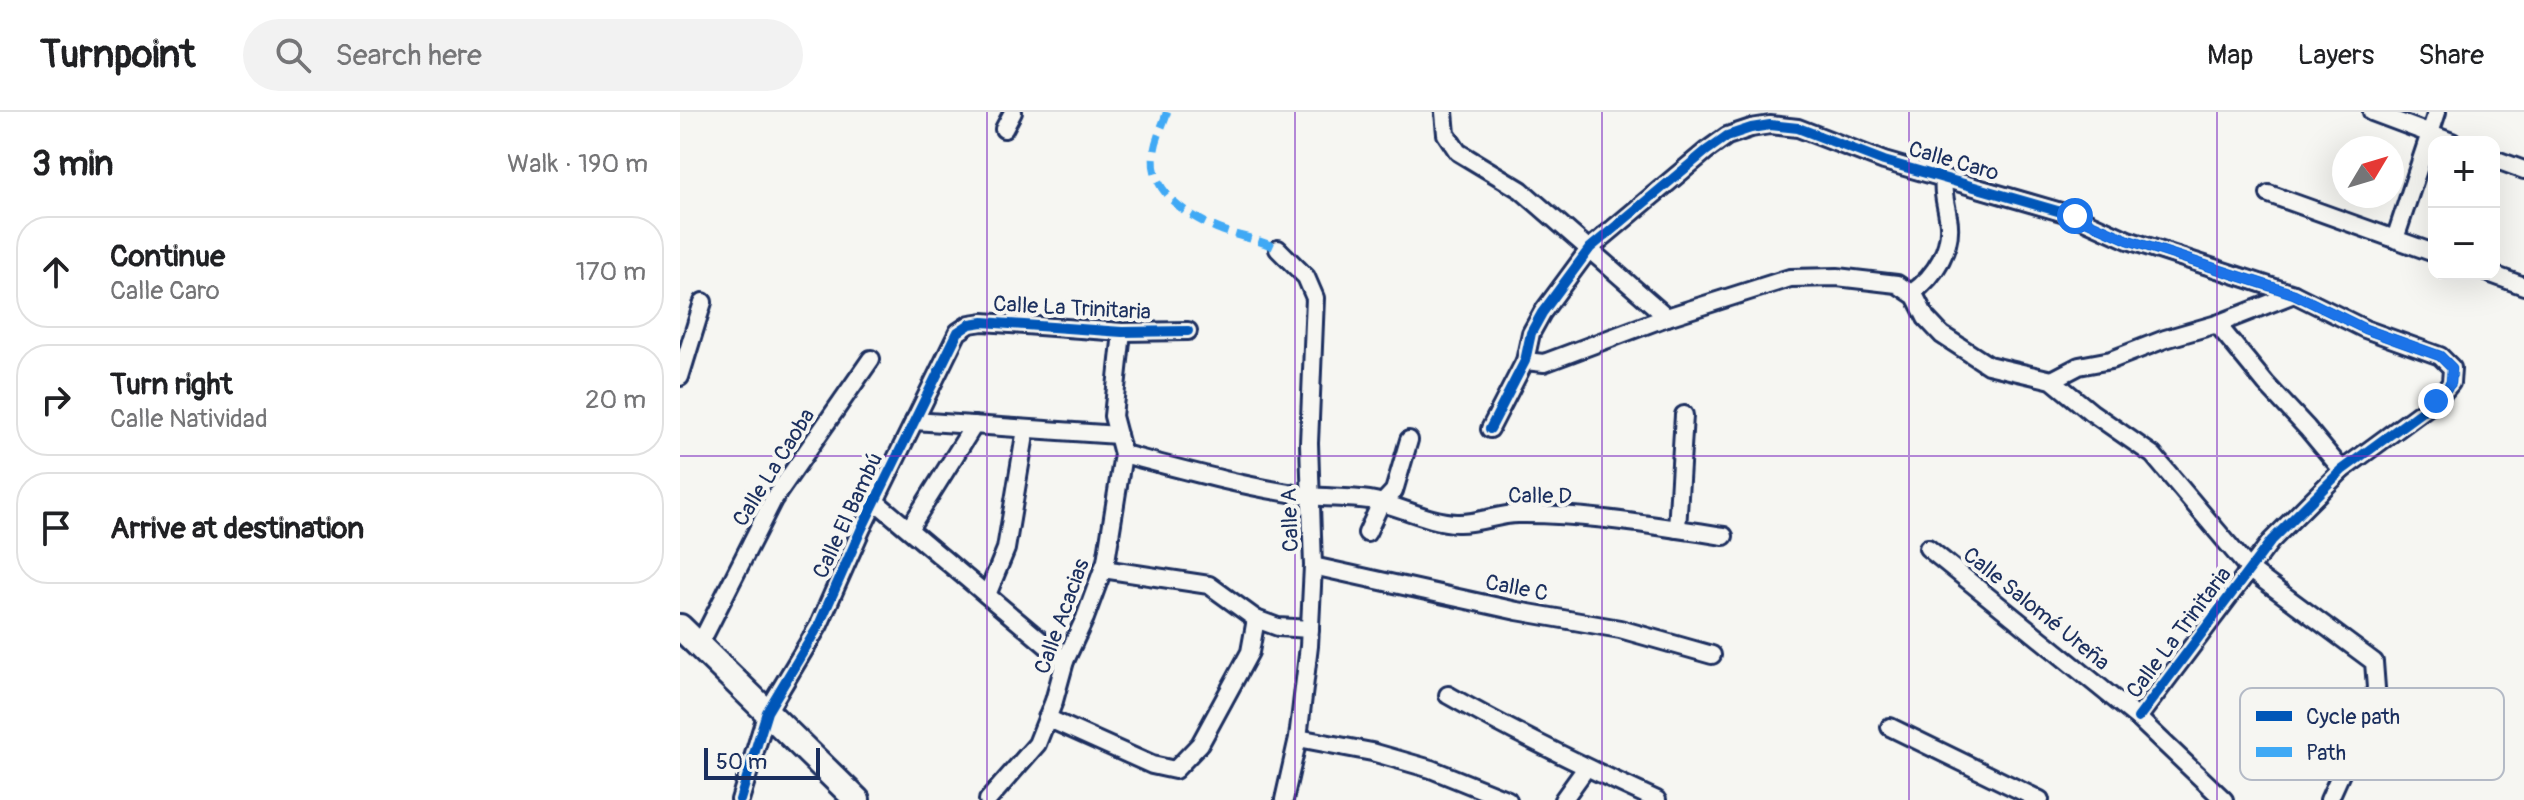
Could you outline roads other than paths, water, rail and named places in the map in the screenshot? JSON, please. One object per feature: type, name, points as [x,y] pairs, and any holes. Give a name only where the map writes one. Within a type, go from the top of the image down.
[{"type":"main road","points":[[680,627],[857,800]]},
{"type":"street","points":[[1004,129],[1013,112]]},
{"type":"street","points":[[1444,112],[1446,134],[1458,152],[1521,190],[1667,317]]},
{"type":"street","points":[[2372,112],[2437,136]]},
{"type":"street","points":[[2395,239],[2437,112]]},
{"type":"street","name":"Calle Caro","points":[[1490,429],[1525,361],[1531,333],[1542,313],[1590,248],[1727,136],[1770,125],[1798,128],[1884,161],[2075,216],[2128,240],[2294,294],[2365,329],[2440,356],[2452,368]]},
{"type":"street","points":[[2500,161],[2524,170]]},
{"type":"street","points":[[1912,293],[1932,276],[1947,243],[1950,228],[1942,195],[1944,179]]},
{"type":"street","points":[[2269,194],[2428,251]]},
{"type":"street","name":"Calle A","points":[[1278,249],[1306,277],[1315,298],[1309,443],[1313,566],[1310,629],[1298,738],[1284,800]]},
{"type":"street","points":[[1525,361],[1544,363],[1667,317],[1794,277],[1837,277],[1894,283],[1912,293],[1926,318],[1942,335],[1988,365],[2052,380],[2091,412],[2153,455],[2250,570],[2374,662],[2376,688]]},
{"type":"street","points":[[2500,277],[2524,286]]},
{"type":"street","points":[[2052,380],[2079,366],[2111,360],[2294,294]]},
{"type":"street","points":[[680,377],[703,302]]},
{"type":"street","name":"Calle La Trinitaria","points":[[958,332],[970,324],[983,322],[1122,332],[1188,331]]},
{"type":"street","points":[[2217,324],[2342,470]]},
{"type":"street","name":"Calle El Bambú","points":[[740,800],[767,712],[819,625],[875,501],[958,332]]},
{"type":"street","name":"Calle Acacias","points":[[988,800],[1037,744],[1065,661],[1103,569],[1123,454],[1113,416],[1122,332]]},
{"type":"street","name":"Calle La Caoba","points":[[699,646],[773,500],[871,359]]},
{"type":"street","name":"Calle La Trinitaria","points":[[2138,718],[2271,541],[2342,470],[2436,401],[2451,383],[2452,368]]},
{"type":"street","points":[[1677,529],[1684,415]]},
{"type":"street","points":[[914,421],[1118,435]]},
{"type":"street","points":[[909,529],[974,425]]},
{"type":"street","points":[[987,595],[1006,549],[1026,429]]},
{"type":"street","points":[[1367,533],[1394,491],[1409,440]]},
{"type":"street","name":"Calle D","points":[[1123,454],[1217,479],[1309,496],[1384,503],[1438,520],[1459,523],[1518,514],[1606,520],[1724,536]]},
{"type":"street","points":[[875,501],[1065,661]]},
{"type":"street","name":"Calle Salomé Ureña","points":[[1928,548],[2138,718],[2224,800]]},
{"type":"street","name":"Calle C","points":[[1313,566],[1517,611],[1620,629],[1712,655]]},
{"type":"street","points":[[1103,569],[1209,585],[1256,619],[1278,627],[1310,629]]},
{"type":"street","points":[[1047,718],[1152,765],[1175,770],[1200,744],[1250,652],[1256,619]]},
{"type":"street","points":[[1448,695],[1503,727],[1657,800]]},
{"type":"street","points":[[1890,727],[2040,800]]},
{"type":"street","points":[[1298,738],[1372,752],[1473,785],[1508,800]]},
{"type":"street","points":[[1563,800],[1586,768]]},
{"type":"street","points":[[2329,800],[2338,780]]}]
